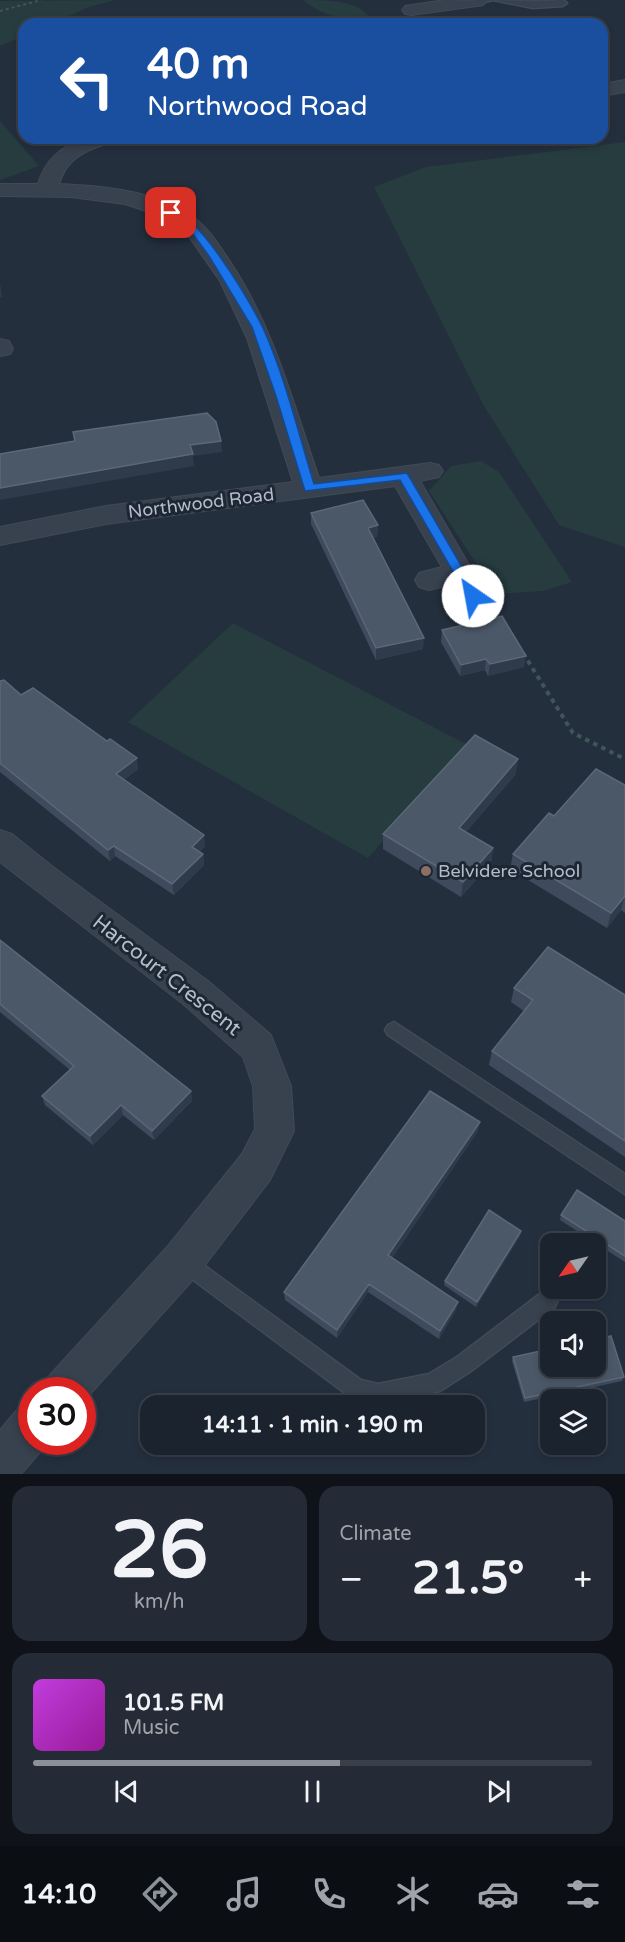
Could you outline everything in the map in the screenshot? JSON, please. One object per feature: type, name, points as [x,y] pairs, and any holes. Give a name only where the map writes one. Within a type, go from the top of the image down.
[{"type":"street","points":[[411,10],[483,0]]},
{"type":"street","points":[[445,6],[454,18]]},
{"type":"street","points":[[608,89],[625,87]]},
{"type":"street","points":[[47,192],[50,173],[56,163],[70,152],[89,144]]},
{"type":"street","points":[[0,190],[108,195],[141,201],[171,213],[193,228],[224,268],[257,327],[282,396],[309,489]]},
{"type":"street","name":"Northwood Road","points":[[0,536],[106,515],[430,471]]},
{"type":"street","points":[[403,476],[466,585],[429,580]]},
{"type":"street","name":"Harcourt Crescent","points":[[0,843],[41,877],[195,992],[258,1047],[272,1086],[275,1131],[256,1167],[183,1260],[77,1377]]},
{"type":"street","points":[[6,1465],[18,1447]]},
{"type":"lane","points":[[497,0],[533,5],[562,3]]},
{"type":"lane","points":[[394,1030],[625,1185]]},
{"type":"lane","points":[[183,1260],[356,1389],[378,1394],[433,1384],[464,1364],[548,1300]]},
{"type":"path","points":[[0,11],[40,0]]},
{"type":"path","points":[[522,650],[573,733],[625,759]]},
{"type":"green space","points":[[115,0],[89,7],[64,18],[18,18],[18,38],[0,46],[0,1]]},
{"type":"green space","points":[[303,0],[348,4],[368,16],[333,16],[319,11]]},
{"type":"green space","points":[[0,121],[39,166],[0,180]]},
{"type":"green space","points":[[625,142],[625,547],[559,525],[484,406],[374,187],[426,167]]},
{"type":"green space","points":[[481,461],[499,472],[572,582],[543,591],[496,594],[429,491],[451,466]]},
{"type":"green space","points":[[233,623],[466,744],[368,858],[128,722]]},
{"type":"building","points":[[207,413],[216,422],[221,441],[190,445],[193,454],[0,488],[0,454],[75,441],[73,432]]},
{"type":"building","points":[[363,500],[378,525],[368,528],[424,638],[376,648],[311,513]]},
{"type":"building","points":[[502,616],[526,656],[490,664],[486,659],[461,665],[442,630]]},
{"type":"building","points":[[4,680],[21,695],[33,688],[107,741],[110,739],[137,758],[116,774],[204,835],[192,847],[203,854],[172,884],[114,846],[108,850],[0,763],[0,681]]},
{"type":"building","points":[[475,735],[518,759],[459,828],[493,848],[463,882],[383,834]]},
{"type":"building","points":[[596,769],[625,785],[625,896],[611,913],[513,854],[549,813],[554,816]]},
{"type":"building","points":[[0,940],[191,1091],[152,1131],[121,1105],[90,1136],[42,1096],[74,1066],[0,1004]]},
{"type":"building","points":[[548,947],[625,995],[625,1141],[492,1051],[533,1000],[514,988]]},
{"type":"building","points":[[430,1091],[480,1122],[388,1255],[458,1302],[440,1331],[369,1284],[337,1330],[284,1292]]},
{"type":"building","points":[[577,1190],[625,1221],[625,1256],[606,1244],[606,1233],[589,1233],[561,1215]]},
{"type":"building","points":[[489,1210],[521,1231],[477,1302],[445,1281]]},
{"type":"building","points":[[611,1336],[624,1377],[567,1389],[540,1389],[540,1395],[525,1398],[513,1357],[540,1351],[540,1377],[606,1377],[606,1337]]},
{"type":"place","name":"Belvidere School","points":[[426,871]]},
{"type":"route","points":[[171,213],[193,228],[224,268],[257,327],[282,396],[309,489],[403,476],[473,596]]}]
